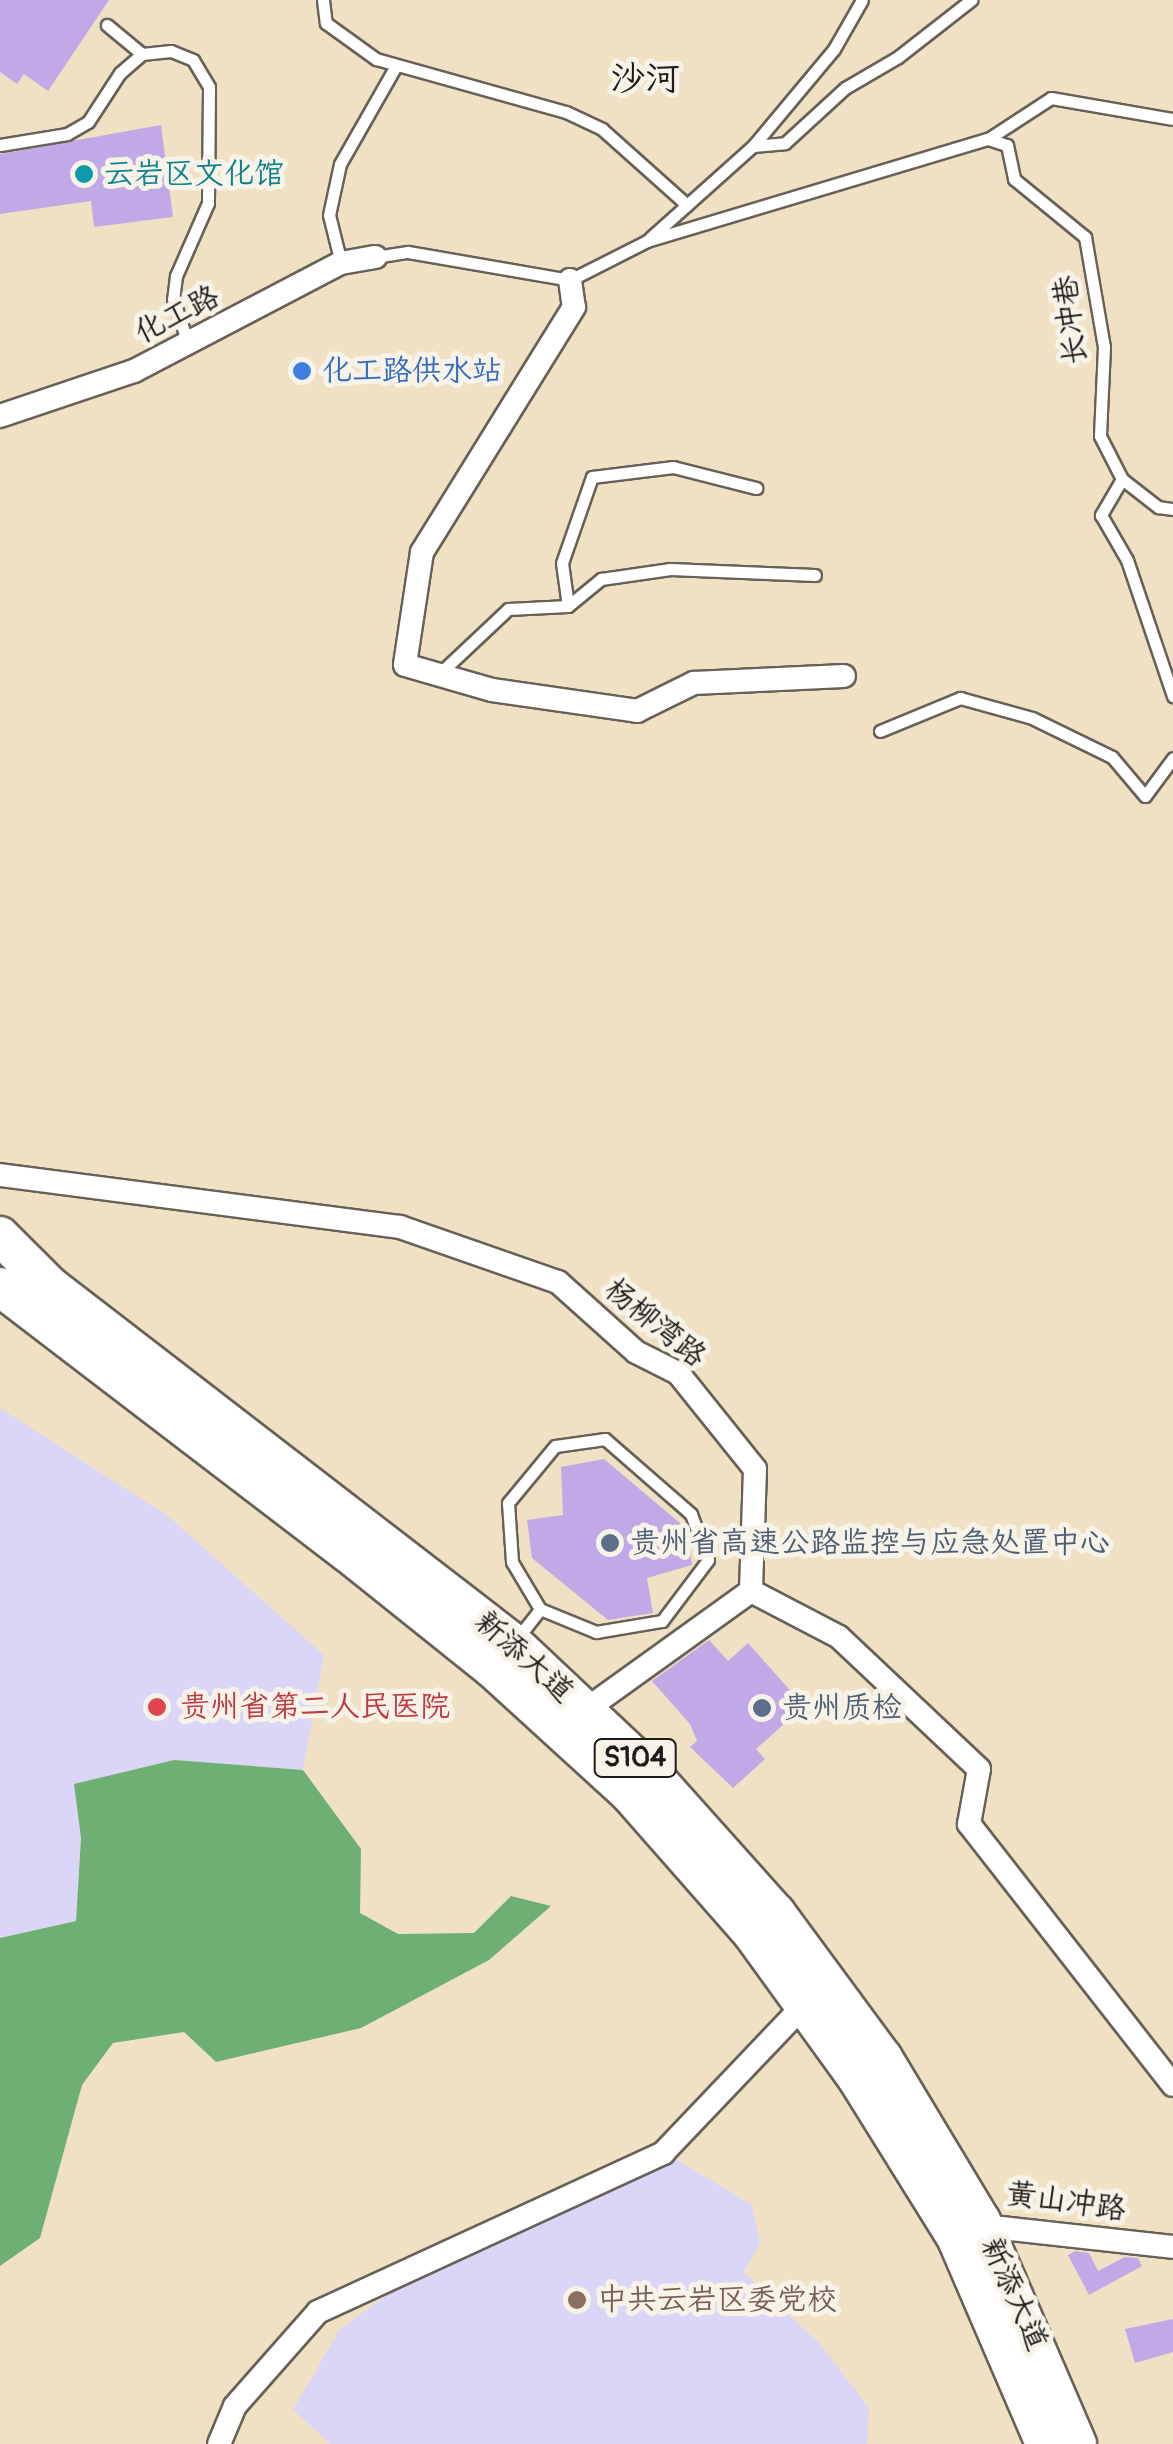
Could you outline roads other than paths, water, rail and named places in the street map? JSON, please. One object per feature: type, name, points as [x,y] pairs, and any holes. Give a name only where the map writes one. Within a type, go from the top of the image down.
[{"type":"main road","name":"新添大道","points":[[0,1236],[50,1286],[513,1643],[648,1770],[776,1913],[883,2058],[1077,2444]]},
{"type":"main road","name":"新添大道","points":[[0,1287],[492,1668],[629,1793],[752,1933],[968,2229],[1045,2444]]},
{"type":"street","name":"化工路","points":[[0,416],[134,370],[341,263],[375,257]]},
{"type":"street","points":[[570,280],[574,307],[422,552],[405,666],[492,690],[637,711],[694,683],[844,676]]},
{"type":"street","name":"杨柳湾路","points":[[0,1175],[400,1227],[558,1282],[636,1352],[678,1372],[755,1469],[751,1590]]},
{"type":"street","points":[[584,1711],[751,1590],[839,1637],[978,1769],[969,1824],[1173,2085]]},
{"type":"street","points":[[219,2444],[234,2406],[318,2312],[663,2153],[804,2005]]},
{"type":"street","name":"黄山冲路","points":[[968,2229],[1173,2247]]},
{"type":"lane","points":[[322,0],[326,23],[396,66],[566,112],[602,130],[686,205]]},
{"type":"lane","points":[[647,240],[753,146],[834,49],[862,0]]},
{"type":"lane","points":[[753,146],[785,144],[845,88],[898,58],[972,0]]},
{"type":"lane","points":[[107,25],[142,54],[171,51],[193,60],[209,87],[208,203],[176,276],[173,299],[188,343]]},
{"type":"lane","points":[[0,145],[67,134],[88,122],[142,54]]},
{"type":"lane","points":[[341,263],[329,215],[340,164],[396,66]]},
{"type":"lane","points":[[375,257],[408,252],[570,280],[647,240],[988,139],[1051,98],[1173,120]]},
{"type":"lane","name":"长冲巷","points":[[988,139],[1007,145],[1014,179],[1085,236],[1104,347],[1100,436],[1122,479],[1158,507],[1173,509]]},
{"type":"lane","points":[[568,606],[562,562],[592,476],[673,467],[756,488]]},
{"type":"lane","points":[[1122,479],[1101,515],[1127,560],[1173,696]]},
{"type":"lane","points":[[438,675],[508,609],[568,606],[601,579],[670,569],[815,575]]},
{"type":"lane","points":[[880,731],[960,698],[1032,718],[1112,757],[1145,796],[1173,758]]},
{"type":"lane","points":[[605,1439],[691,1514],[708,1560],[662,1621],[596,1632],[540,1609],[512,1562],[508,1503],[555,1446],[605,1439]]},
{"type":"lane","points":[[513,1643],[540,1609]]},
{"type":"place","name":"云岩区文化馆","points":[[84,174]]},
{"type":"place","name":"化工路供水站","points":[[302,371]]},
{"type":"place","name":"贵州省高速公路监控与应急处置中心","points":[[610,1543]]},
{"type":"place","name":"贵州省第二人民医院","points":[[157,1707]]},
{"type":"place","name":"贵州质检","points":[[762,1708]]},
{"type":"place","name":"中共云岩区委党校","points":[[577,2300]]},
{"type":"district","name":"沙河","points":[[645,79]]}]
